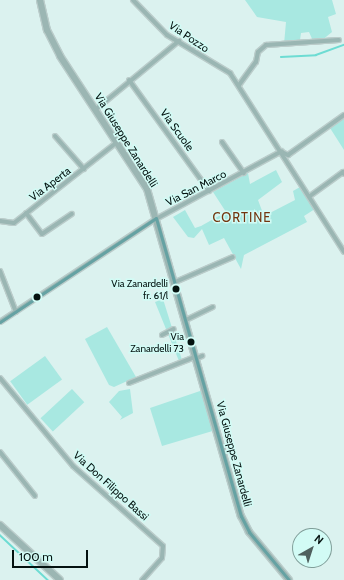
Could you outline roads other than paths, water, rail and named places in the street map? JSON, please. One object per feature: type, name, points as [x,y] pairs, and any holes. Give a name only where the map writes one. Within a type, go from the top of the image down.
[{"type":"street","name":"Via Giuseppe Zanardelli","points":[[40,0],[53,42],[94,110],[147,189],[241,516],[249,532],[289,580]]},
{"type":"street","name":"Via Pozzo","points":[[133,0],[167,35],[230,73],[282,151],[344,252]]},
{"type":"street","points":[[239,85],[256,62],[258,52],[266,45],[339,40]]},
{"type":"street","points":[[94,110],[129,80],[179,41]]},
{"type":"street","name":"Via Scuole","points":[[129,80],[209,191]]},
{"type":"street","name":"Via San Marco","points":[[0,322],[156,218],[244,173],[282,151],[288,155],[344,115]]},
{"type":"street","name":"Via Aperta","points":[[56,136],[84,169]]},
{"type":"street","points":[[222,142],[244,173]]},
{"type":"street","name":"Via Aperta","points":[[0,220],[14,223],[116,143]]},
{"type":"street","points":[[310,196],[344,172]]},
{"type":"street","name":"Via Aperta","points":[[26,213],[42,234],[72,214]]},
{"type":"street","points":[[173,283],[233,257]]},
{"type":"street","points":[[0,271],[16,312]]},
{"type":"street","points":[[184,321],[213,307]]},
{"type":"street","points":[[162,335],[174,329]]},
{"type":"street","points":[[129,383],[202,356]]},
{"type":"street","name":"Via Don Filippo Bassi","points":[[0,378],[73,466],[165,551],[142,580]]},
{"type":"street","points":[[0,452],[34,494]]},
{"type":"street","points":[[0,525],[59,579]]},
{"type":"waterway","points":[[281,57],[316,55],[344,45]]},
{"type":"waterway","points":[[0,535],[48,580]]},
{"type":"place","name":"Via Zanardelli fr. 61/l","points":[[176,289]]},
{"type":"place","name":"Via Zanardelli 73","points":[[191,342]]},
{"type":"district","name":"CORTINE","points":[[242,217]]}]
